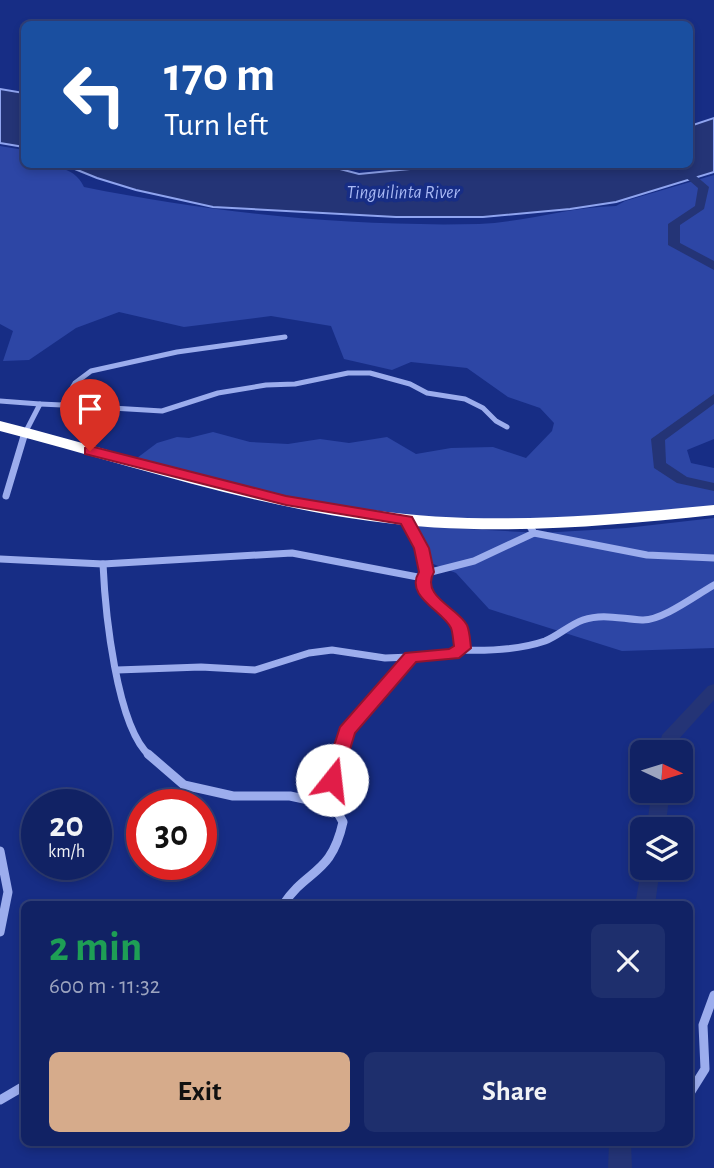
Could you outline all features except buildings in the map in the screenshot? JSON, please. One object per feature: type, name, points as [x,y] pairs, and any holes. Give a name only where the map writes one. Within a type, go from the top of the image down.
[{"type":"highway","points":[[0,426],[261,495],[310,506],[407,520],[531,529],[714,510]]},
{"type":"street","points":[[62,405],[75,383],[91,372],[177,352],[285,337]]},
{"type":"street","points":[[0,401],[162,411],[218,393],[266,385],[295,384],[348,373],[370,373],[410,384],[427,393],[465,399],[483,408],[496,421],[507,427]]},
{"type":"street","points":[[6,496],[25,432],[40,404]]},
{"type":"street","points":[[117,670],[201,667],[255,670],[309,653],[332,650],[385,658],[453,654],[463,648],[459,626],[428,596],[421,548],[407,520]]},
{"type":"street","points":[[0,559],[103,564],[292,553],[425,575],[474,561],[531,529],[647,555],[714,558]]},
{"type":"street","points":[[103,564],[106,620],[134,735],[143,750],[184,785],[233,796],[290,796],[332,805]]},
{"type":"street","points":[[459,650],[483,651],[544,641],[593,618],[617,615],[643,620],[657,617],[714,585]]},
{"type":"street","points":[[285,901],[289,895],[321,870],[336,850],[343,822],[332,805],[332,780],[346,731],[411,657]]},
{"type":"street","points":[[0,851],[8,892],[0,932]]},
{"type":"street","points":[[693,1088],[705,1069],[703,1025],[714,995]]},
{"type":"street","points":[[0,1100],[21,1088]]},
{"type":"shaded area","points":[[0,146],[21,150],[21,168],[61,168],[74,174],[84,187],[231,211],[380,223],[479,224],[616,206],[714,175],[714,439],[687,450],[691,463],[714,468],[714,509],[539,521],[433,519],[321,503],[137,458],[157,443],[213,432],[250,442],[288,444],[320,439],[349,443],[387,437],[416,454],[451,448],[493,447],[526,458],[552,431],[554,423],[540,408],[508,397],[467,368],[411,362],[392,370],[344,359],[331,326],[271,316],[184,327],[119,312],[76,328],[29,360],[3,361],[13,331],[0,324]]},
{"type":"shaded area","points":[[714,518],[714,648],[622,651],[489,609],[456,573],[418,558],[412,526],[541,533],[626,528]]},
{"type":"water","points":[[0,89],[21,92],[21,146],[0,143]]},
{"type":"water","name":"Tinguilinta River","points":[[714,118],[714,172],[616,202],[483,217],[396,217],[213,207],[136,190],[72,168],[322,168],[359,174],[420,168],[693,168],[693,125]]},
{"type":"waterway","points":[[680,168],[704,187],[700,207],[674,224],[674,245],[714,266]]},
{"type":"waterway","points":[[714,398],[658,439],[659,465],[682,480],[714,487]]},
{"type":"waterway","points":[[668,740],[714,690]]},
{"type":"waterway","points":[[657,817],[659,803]]},
{"type":"waterway","points":[[646,901],[648,880]]},
{"type":"waterway","points":[[620,1146],[620,1168]]},
{"type":"route","points":[[90,451],[286,501],[407,520],[421,548],[426,572],[423,587],[437,606],[459,626],[463,648],[453,654],[411,657],[346,731],[332,780]]}]
